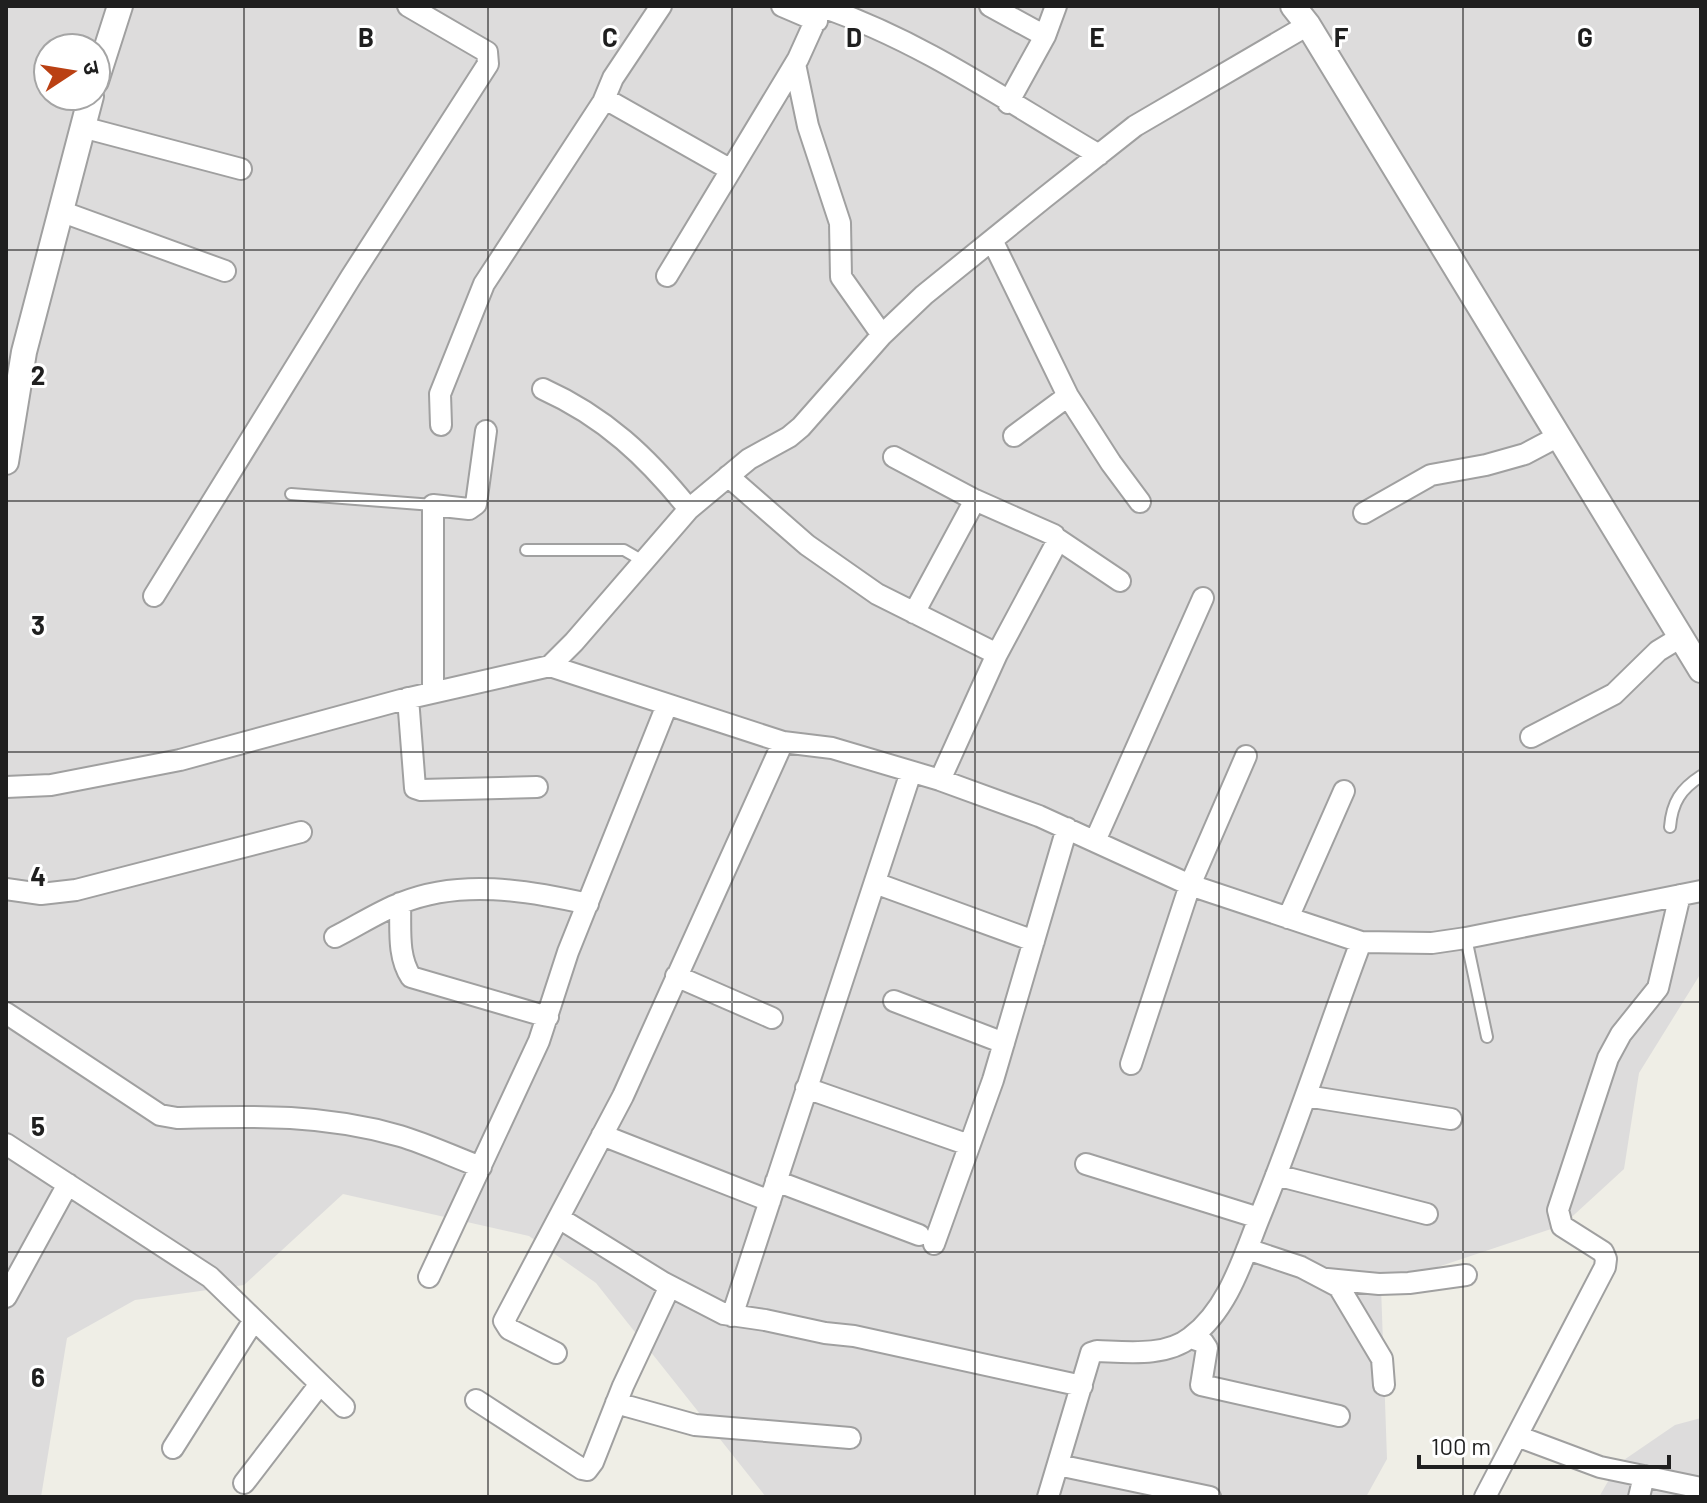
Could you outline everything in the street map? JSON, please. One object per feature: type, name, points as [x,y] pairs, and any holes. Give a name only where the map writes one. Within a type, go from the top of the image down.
[{"type":"street","points":[[112,32],[120,6]]},
{"type":"street","points":[[154,596],[351,277],[488,64],[487,52],[408,6]]},
{"type":"street","points":[[441,425],[440,394],[484,284],[603,102],[613,78],[660,6]]},
{"type":"street","points":[[782,6],[820,11],[892,35],[929,53],[1099,155]]},
{"type":"street","points":[[990,6],[1045,36]]},
{"type":"street","points":[[1008,103],[1045,36],[1056,6]]},
{"type":"street","points":[[667,276],[795,64],[820,11]]},
{"type":"street","points":[[550,666],[689,509],[749,459],[801,427],[882,335],[924,295],[1135,126],[1301,15],[1681,637],[1699,661]]},
{"type":"street","points":[[795,64],[808,126],[840,223],[841,277],[882,335]]},
{"type":"street","points":[[603,102],[609,101],[731,170]]},
{"type":"street","points":[[6,462],[14,360],[60,211],[86,112]]},
{"type":"street","points":[[82,127],[241,169]]},
{"type":"street","points":[[60,211],[225,271]]},
{"type":"street","points":[[992,240],[1068,396],[1140,502]]},
{"type":"street","points":[[543,389],[573,403],[615,431],[654,466],[689,509]]},
{"type":"street","points":[[1014,436],[1068,396]]},
{"type":"street","points":[[433,692],[433,505],[469,509],[476,504],[486,431]]},
{"type":"street","points":[[1364,513],[1431,475],[1525,454],[1559,436]]},
{"type":"street","points":[[894,457],[1056,538],[1120,581]]},
{"type":"street","points":[[728,476],[775,519],[877,594],[997,654]]},
{"type":"street","points":[[914,613],[975,500]]},
{"type":"street","points":[[940,780],[997,654],[1057,542],[1056,538]]},
{"type":"street","points":[[1095,841],[1203,598]]},
{"type":"street","points":[[1531,737],[1614,694],[1658,651],[1681,637]]},
{"type":"street","points":[[6,787],[51,785],[180,760],[408,698],[550,666],[783,742],[832,748],[940,780],[1067,828],[1190,885],[1361,942],[1432,943],[1466,938],[1701,891]]},
{"type":"street","points":[[408,698],[415,788],[537,787]]},
{"type":"street","points":[[429,1277],[548,1017],[568,952],[667,705]]},
{"type":"street","points":[[556,1353],[509,1329],[504,1321],[623,1096],[783,742]]},
{"type":"street","points":[[1131,1064],[1190,885],[1246,756]]},
{"type":"street","points":[[732,1316],[911,772]]},
{"type":"street","points":[[1288,918],[1344,791]]},
{"type":"street","points":[[602,1135],[927,1239],[969,1145],[1004,1043],[1067,828]]},
{"type":"street","points":[[6,889],[41,894],[76,890],[301,832]]},
{"type":"street","points":[[875,883],[1034,941]]},
{"type":"street","points":[[335,937],[400,903],[432,893],[534,892],[588,904]]},
{"type":"street","points":[[1485,1497],[1605,1267],[1603,1252],[1562,1226],[1558,1210],[1608,1058],[1621,1034],[1658,988],[1680,895]]},
{"type":"street","points":[[400,903],[401,945],[411,977],[548,1017]]},
{"type":"street","points":[[1048,1497],[1091,1353],[1159,1350],[1176,1346],[1191,1338],[1221,1304],[1276,1175],[1361,942]]},
{"type":"street","points":[[676,976],[772,1018]]},
{"type":"street","points":[[894,1001],[1004,1043]]},
{"type":"street","points":[[6,1013],[160,1115],[177,1118],[292,1116],[349,1124],[402,1137],[481,1167]]},
{"type":"street","points":[[806,1088],[969,1145]]},
{"type":"street","points":[[1306,1096],[1451,1119]]},
{"type":"street","points":[[6,1144],[210,1277],[344,1407]]},
{"type":"street","points":[[1086,1164],[1259,1218]]},
{"type":"street","points":[[1276,1175],[1427,1214]]},
{"type":"street","points":[[6,1297],[68,1184]]},
{"type":"street","points":[[559,1218],[670,1286],[724,1314],[854,1336],[1082,1386]]},
{"type":"street","points":[[1247,1249],[1301,1267],[1339,1287],[1382,1359],[1384,1385]]},
{"type":"street","points":[[1327,1279],[1379,1284],[1466,1275]]},
{"type":"street","points":[[476,1400],[587,1470],[670,1286]]},
{"type":"street","points":[[173,1448],[254,1320]]},
{"type":"street","points":[[1191,1338],[1203,1342],[1207,1348],[1201,1385],[1339,1416]]},
{"type":"street","points":[[244,1483],[320,1384]]},
{"type":"street","points":[[616,1403],[695,1425],[850,1438]]},
{"type":"street","points":[[1517,1436],[1600,1467],[1701,1488]]},
{"type":"street","points":[[1058,1465],[1210,1497]]},
{"type":"street","points":[[1639,1497],[1644,1476]]},
{"type":"lane","points":[[291,494],[433,505]]},
{"type":"lane","points":[[526,550],[624,550],[643,561]]},
{"type":"lane","points":[[1670,827],[1675,801],[1701,776]]},
{"type":"lane","points":[[1466,938],[1487,1037]]},
{"type":"shaded area","points":[[6,6],[1701,6],[1701,973],[1639,1073],[1624,1169],[1563,1225],[1381,1286],[1387,1459],[1366,1497],[766,1497],[596,1283],[529,1236],[343,1194],[244,1285],[135,1300],[67,1338],[41,1497],[6,1497]]},
{"type":"shaded area","points":[[1701,1418],[1701,1497],[1599,1497],[1618,1464],[1675,1425]]}]
